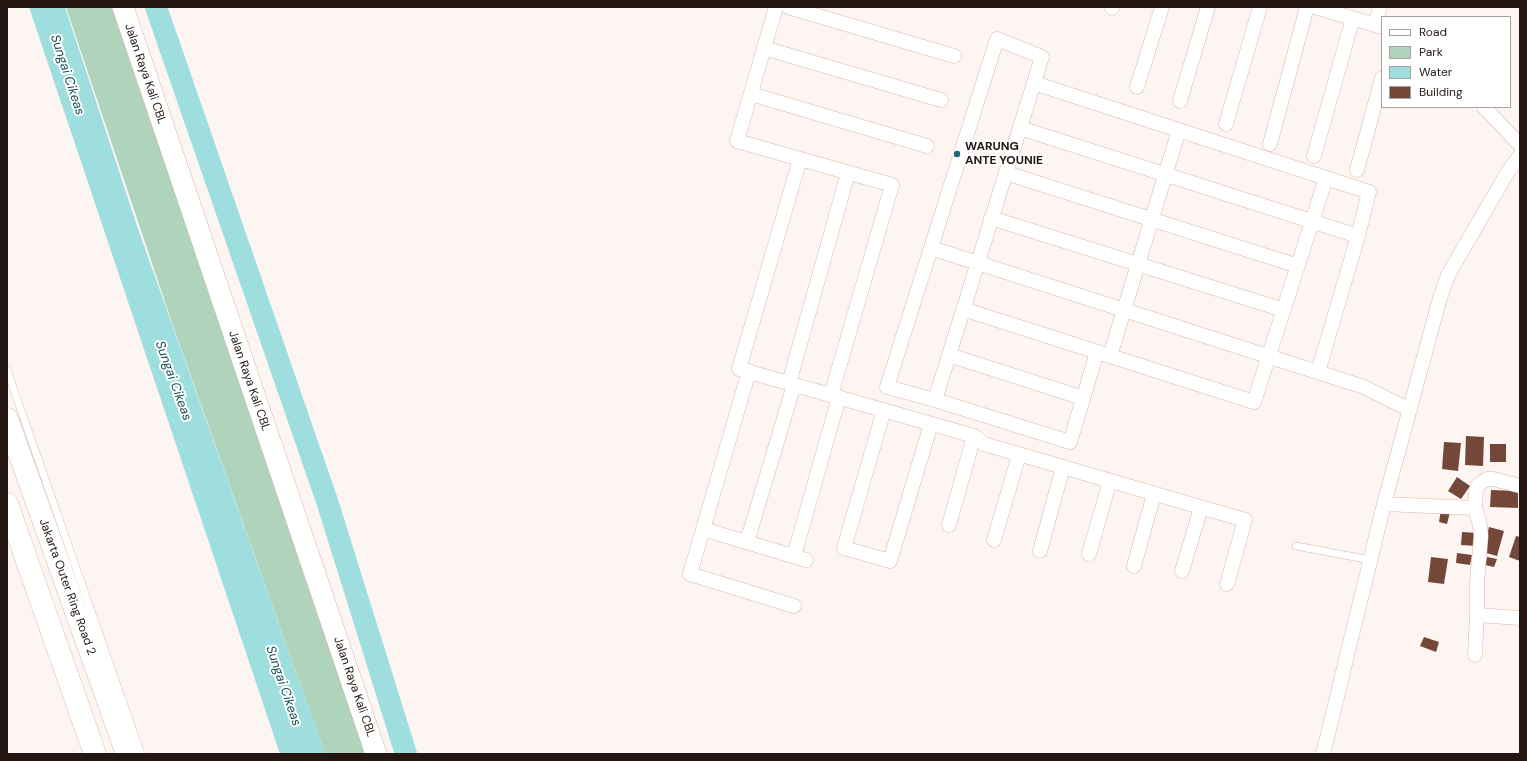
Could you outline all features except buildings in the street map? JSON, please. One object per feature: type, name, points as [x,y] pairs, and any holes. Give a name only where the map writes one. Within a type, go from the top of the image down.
[{"type":"highway","name":"Jakarta Outer Ring Road 2","points":[[7,419],[127,754]]},
{"type":"highway","points":[[7,504],[95,754]]},
{"type":"main road","name":"Jalan Raya Kali CBL","points":[[123,7],[376,754]]},
{"type":"street","points":[[703,529],[800,558],[835,396],[892,185],[737,141],[776,7]]},
{"type":"street","points":[[788,7],[954,56]]},
{"type":"street","points":[[1137,87],[1162,7]]},
{"type":"street","points":[[1180,101],[1208,7]]},
{"type":"street","points":[[1226,124],[1260,7]]},
{"type":"street","points":[[1270,144],[1307,7]]},
{"type":"street","points":[[1315,7],[1332,9],[1378,26],[1380,7]]},
{"type":"street","points":[[1314,156],[1353,18]]},
{"type":"street","points":[[935,400],[1042,57],[996,39],[887,387],[935,400],[1070,442],[1083,398],[1124,310],[1178,130]]},
{"type":"street","points":[[764,48],[941,100]]},
{"type":"street","points":[[1358,170],[1381,82]]},
{"type":"street","points":[[1034,83],[1369,192],[1358,236],[1318,372]]},
{"type":"street","points":[[751,94],[927,146]]},
{"type":"street","points":[[1485,108],[1520,145]]},
{"type":"street","points":[[1020,128],[1358,236]]},
{"type":"street","points":[[1324,754],[1372,560],[1395,505],[1410,410],[1440,298],[1448,275],[1506,175],[1520,155]]},
{"type":"street","points":[[800,159],[739,369],[974,436],[984,444],[1019,455],[1245,520],[1227,584]]},
{"type":"street","points":[[747,542],[792,384],[848,173]]},
{"type":"street","points":[[1006,173],[1298,266]]},
{"type":"street","points":[[963,309],[1254,402],[1326,178]]},
{"type":"street","points":[[992,218],[1284,310]]},
{"type":"street","points":[[931,248],[1364,387],[1410,410]]},
{"type":"street","points":[[949,355],[1083,398]]},
{"type":"street","points":[[749,371],[690,574],[794,606]]},
{"type":"street","points":[[884,410],[844,548],[890,561],[931,424]]},
{"type":"street","points":[[949,525],[974,436]]},
{"type":"street","points":[[994,540],[1019,455]]},
{"type":"street","points":[[1040,551],[1063,468]]},
{"type":"street","points":[[1475,655],[1477,583],[1481,536],[1480,525],[1475,508],[1476,491],[1478,485],[1487,479],[1493,479],[1520,486]]},
{"type":"street","points":[[1089,554],[1110,481]]},
{"type":"street","points":[[1134,566],[1154,494]]},
{"type":"street","points":[[1395,505],[1475,508]]},
{"type":"street","points":[[1182,571],[1201,508]]},
{"type":"street","points":[[1477,615],[1520,618]]},
{"type":"lane","points":[[7,370],[141,754]]},
{"type":"lane","points":[[1296,546],[1372,560]]},
{"type":"green space","points":[[66,7],[124,7],[377,754],[325,754],[172,323]]},
{"type":"water","name":"Sungai Cikeas","points":[[29,7],[65,7],[137,226],[325,754],[280,754]]},
{"type":"waterway","points":[[156,7],[327,501],[406,754]]},
{"type":"place","name":"WARUNG ANTE YOUNIE","points":[[957,154]]}]
